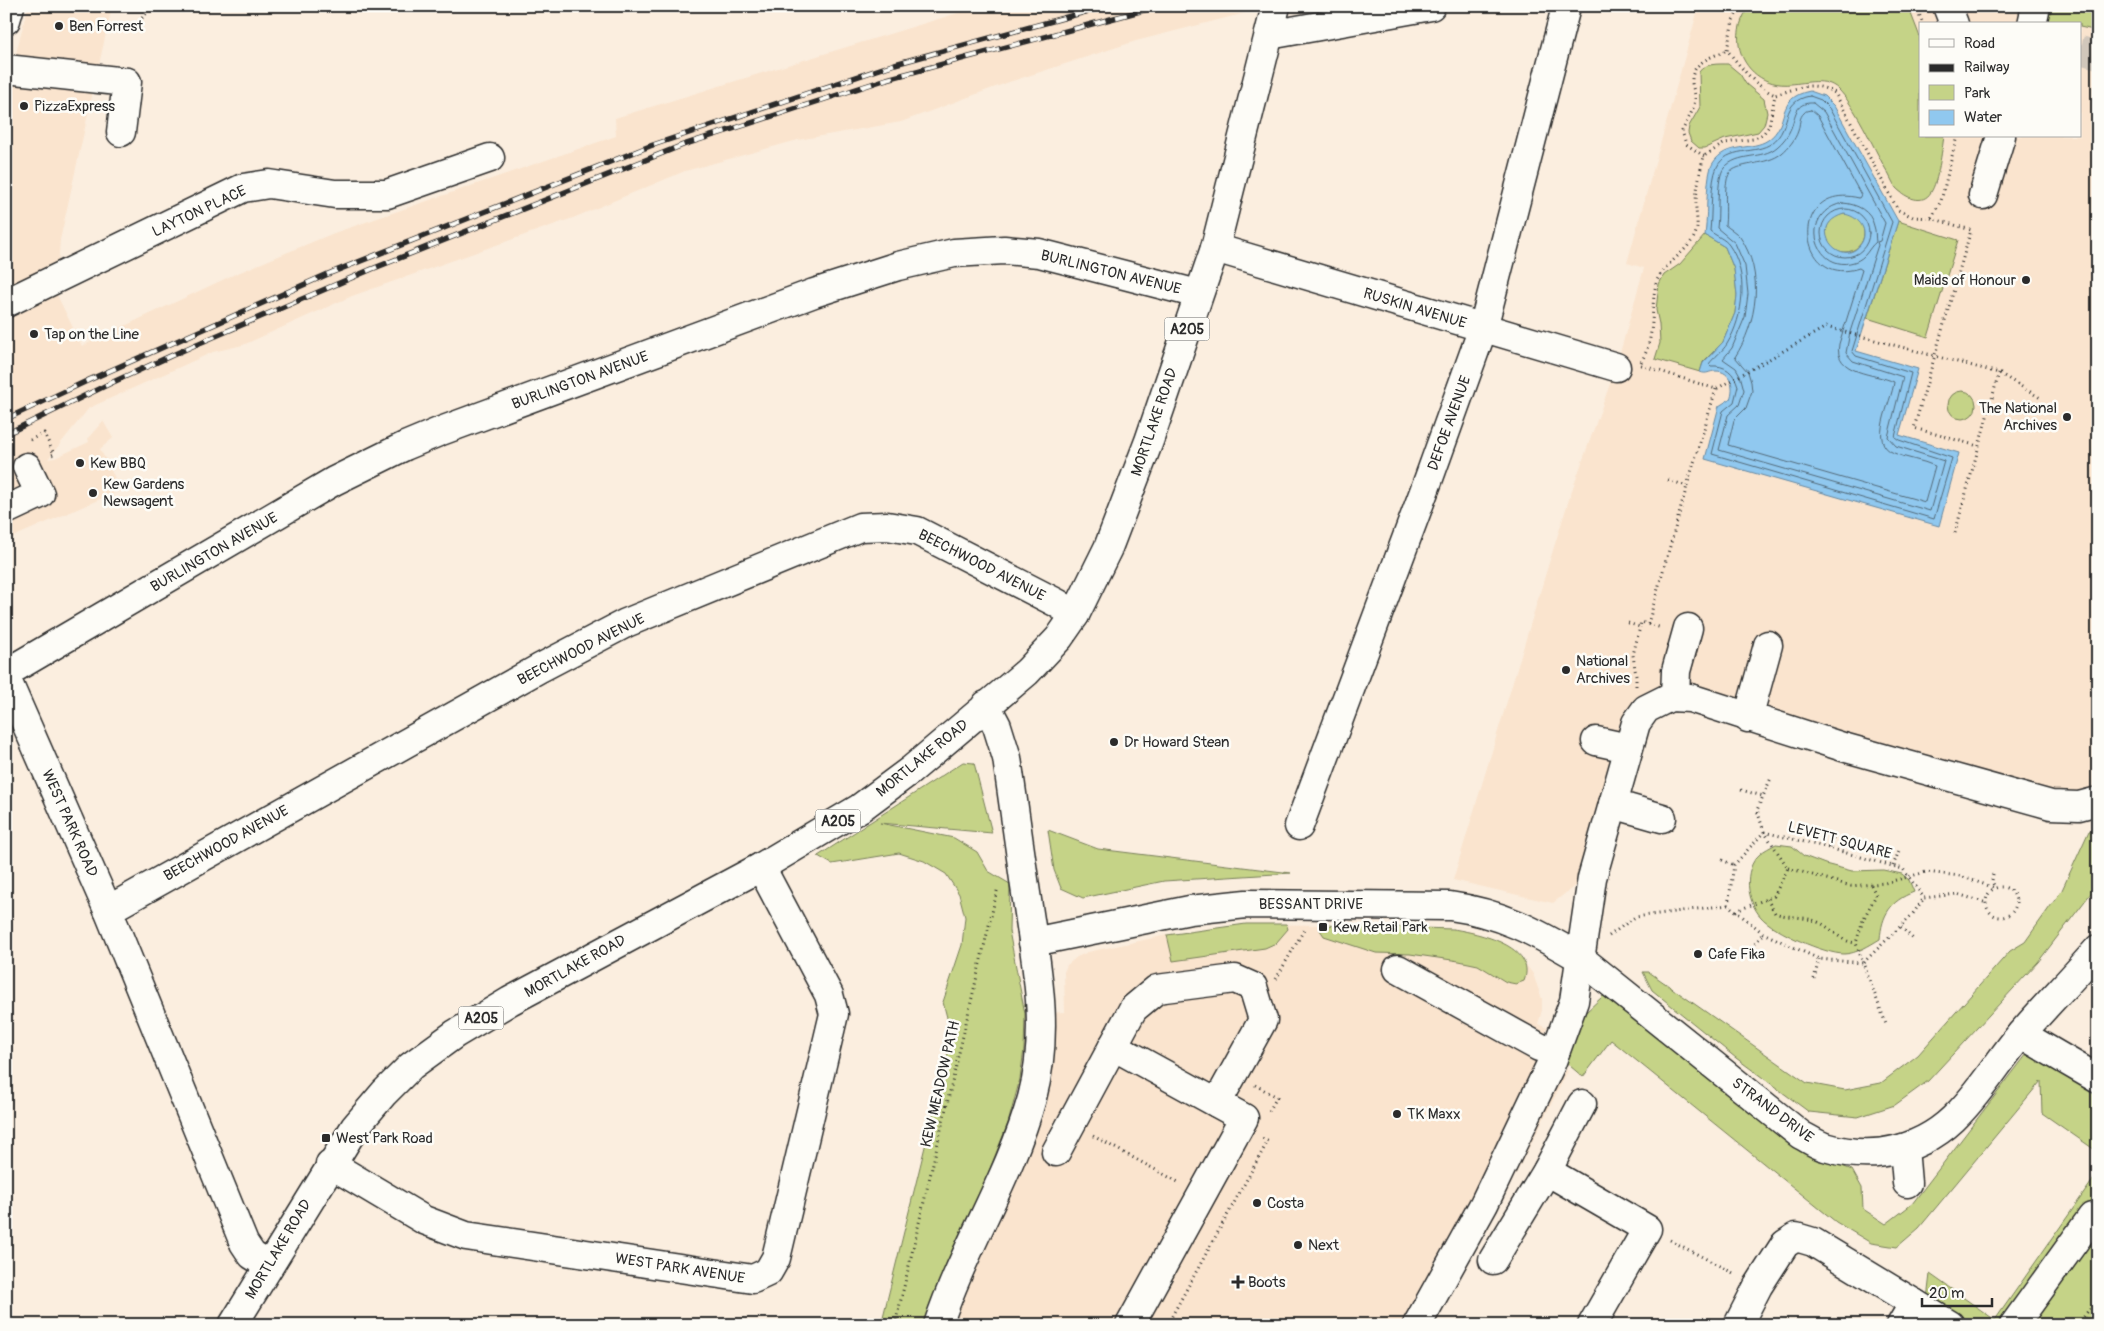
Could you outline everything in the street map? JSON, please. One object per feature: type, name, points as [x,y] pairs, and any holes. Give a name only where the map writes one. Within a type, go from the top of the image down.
[{"type":"main road","points":[[6,20],[10,6]]},
{"type":"main road","name":"MORTLAKE ROAD","points":[[232,1325],[330,1164],[355,1127],[384,1093],[411,1066],[455,1034],[589,958],[761,867],[860,808],[911,770],[1027,672],[1059,638],[1075,615],[1108,548],[1149,441],[1215,248],[1282,33],[1276,6]]},
{"type":"main road","points":[[1282,33],[1431,6]]},
{"type":"main road","points":[[1947,6],[1953,22]]},
{"type":"main road","points":[[2032,22],[2036,6]]},
{"type":"main road","name":"DEFOE AVENUE","points":[[1299,826],[1429,478],[1482,328],[1565,11]]},
{"type":"main road","points":[[6,69],[127,82],[121,132]]},
{"type":"main road","points":[[1983,195],[2000,138]]},
{"type":"main road","name":"LAYTON PLACE","points":[[6,303],[243,188],[269,184],[335,194],[387,194],[490,158]]},
{"type":"main road","name":"RUSKIN AVENUE","points":[[1215,248],[1616,367]]},
{"type":"main road","name":"BURLINGTON AVENUE","points":[[6,673],[334,481],[405,446],[814,293],[898,266],[937,256],[980,250],[1039,253],[1198,294]]},
{"type":"main road","points":[[6,510],[40,494],[27,467]]},
{"type":"main road","name":"BEECHWOOD AVENUE","points":[[108,910],[540,668],[626,623],[860,527],[887,526],[917,531],[1057,603],[1075,615]]},
{"type":"main road","points":[[1675,697],[1676,671],[1688,628]]},
{"type":"main road","points":[[1748,718],[1768,644]]},
{"type":"main road","name":"WEST PARK ROAD","points":[[6,678],[108,910],[244,1243],[252,1255],[268,1265]]},
{"type":"main road","points":[[1417,1325],[1484,1204],[1555,1052],[1574,1001],[1592,878],[1628,748],[1636,723],[1646,709],[1670,697],[1690,698],[1748,718],[2051,805],[2079,806],[2098,801]]},
{"type":"main road","points":[[938,1325],[951,1286],[1021,1133],[1038,1069],[1042,1046],[1042,1013],[1034,942],[1007,758],[997,726],[986,705]]},
{"type":"main road","points":[[1596,741],[1628,748]]},
{"type":"main road","points":[[1613,804],[1662,818]]},
{"type":"main road","name":"WEST PARK AVENUE","points":[[330,1164],[424,1220],[466,1236],[753,1279],[768,1272],[776,1258],[834,1014],[829,995],[761,867]]},
{"type":"main road","name":"BESSANT DRIVE","points":[[1034,942],[1190,910],[1246,904],[1450,906],[1478,910],[1506,920],[1541,935],[1580,958]]},
{"type":"main road","name":"STRAND DRIVE","points":[[1580,958],[1801,1135],[1823,1147],[1865,1154],[1891,1152],[1904,1148],[1920,1142],[1942,1129],[1961,1111],[2021,1034],[2098,950]]},
{"type":"main road","points":[[1398,969],[1539,1048],[1555,1052]]},
{"type":"main road","points":[[1056,1152],[1133,1009],[1157,989],[1235,979],[1253,987],[1263,1020],[1217,1103]]},
{"type":"main road","points":[[2021,1034],[2098,1079]]},
{"type":"main road","points":[[1113,1046],[1244,1118],[1130,1325]]},
{"type":"main road","points":[[1493,1260],[1546,1171],[1582,1104]]},
{"type":"main road","points":[[1904,1148],[1907,1183]]},
{"type":"main road","points":[[1546,1171],[1642,1236],[1592,1325]]},
{"type":"main road","points":[[2014,1325],[2079,1254],[2092,1217]]},
{"type":"main road","points":[[1738,1325],[1758,1286],[1785,1244],[1796,1237],[1813,1242],[1908,1314],[1950,1325]]},
{"type":"path","points":[[142,18],[154,6]]},
{"type":"path","points":[[1741,6],[1733,20],[1728,50],[1749,76],[1768,92],[1775,95],[1805,86],[1822,86],[1835,94],[1898,210],[1913,217],[1931,218],[1971,230],[1914,428],[1978,446]]},
{"type":"path","points":[[1916,6],[1921,22]]},
{"type":"path","points":[[1704,156],[1686,144],[1682,131],[1693,108],[1695,96],[1692,85],[1692,73],[1697,64],[1728,50]]},
{"type":"path","points":[[1716,389],[1639,365],[1646,354],[1652,330],[1652,309],[1656,281],[1665,267],[1679,256],[1696,232],[1696,200],[1704,156],[1725,142],[1752,138],[1763,134],[1770,126],[1775,95]]},
{"type":"path","points":[[1931,218],[1941,201],[1957,138]]},
{"type":"path","points":[[1641,715],[1630,707],[1635,698],[1636,676],[1632,655],[1641,622],[1648,624],[1716,389],[1826,327],[1999,373],[2042,399]]},
{"type":"path","points":[[1955,533],[1999,373]]},
{"type":"path","points":[[1668,480],[1687,486]]},
{"type":"path","points":[[1628,623],[1640,627]]},
{"type":"path","name":"LEVETT SQUARE","points":[[1764,832],[1757,810],[1771,778]]},
{"type":"path","points":[[1741,790],[1763,796]]},
{"type":"path","points":[[1829,848],[1836,830]]},
{"type":"path","points":[[1764,832],[1788,868],[1851,886],[1871,886],[1926,872],[1960,876],[1995,888],[2004,887],[2013,893],[2015,906],[2009,914],[2000,916],[1991,912],[1987,903],[1989,894],[1995,888]]},
{"type":"path","name":"LEVETT SQUARE","points":[[1764,832],[1903,869],[1924,898]]},
{"type":"path","name":"LEVETT SQUARE","points":[[1734,866],[1764,832]]},
{"type":"path","points":[[1893,866],[1900,848]]},
{"type":"path","name":"KEW MEADOW PATH","points":[[895,1325],[1000,880],[1020,856]]},
{"type":"path","points":[[1722,860],[1734,866],[1728,905]]},
{"type":"path","points":[[1736,911],[1774,896],[1788,868]]},
{"type":"path","points":[[1993,874],[1992,881],[1995,888]]},
{"type":"path","points":[[1871,886],[1876,895],[1863,920],[1856,944],[1886,1024]]},
{"type":"path","points":[[1580,958],[1635,917],[1728,905],[1764,933],[1819,959],[1863,963],[1901,927],[1924,898],[1957,894],[1987,903]]},
{"type":"path","points":[[1767,899],[1775,913],[1786,917],[1801,917],[1820,922],[1846,942],[1856,944]]},
{"type":"path","points":[[1901,927],[1915,941]]},
{"type":"path","points":[[1752,948],[1764,933]]},
{"type":"path","points":[[1814,979],[1819,959]]},
{"type":"path","points":[[1071,1124],[1230,1210]]},
{"type":"path","points":[[1642,1236],[1758,1286]]},
{"type":"path","points":[[2078,1325],[2098,1297]]},
{"type":"shaded area","points":[[28,6],[112,6],[60,240],[56,293],[82,346],[233,275],[334,233],[616,136],[615,118],[958,13],[984,6],[1258,6],[1257,10],[1136,41],[1009,82],[901,122],[798,140],[685,171],[573,218],[352,296],[243,345],[213,352],[89,408],[48,459],[55,458],[89,442],[88,438],[103,421],[113,438],[100,449],[121,490],[6,540],[6,93]]},
{"type":"shaded area","points":[[1699,6],[2098,6],[2098,812],[1725,707],[1631,713],[1577,884],[1553,903],[1453,880],[1548,566],[1571,493],[1616,367],[1644,268],[1627,263]]},
{"type":"shaded area","name":"Kew Retail Park","points":[[1246,924],[1453,929],[1474,932],[1506,944],[1517,953],[1533,974],[1542,999],[1542,1010],[1538,1024],[1547,1028],[1535,1056],[1568,1071],[1501,1203],[1432,1325],[924,1325],[937,1286],[963,1232],[1016,1098],[1024,1049],[1025,1014],[1065,1012],[1064,972],[1067,965],[1077,957],[1088,952],[1167,935]]},
{"type":"green space","points":[[1750,6],[1813,6],[1817,8],[1828,6],[1908,6],[1919,34],[1919,138],[1944,138],[1936,181],[1928,196],[1924,199],[1914,199],[1896,188],[1851,105],[1833,85],[1821,82],[1772,83],[1764,80],[1750,69],[1741,54],[1739,45],[1739,29]]},
{"type":"green space","points":[[2048,6],[2098,6],[2098,31],[2082,27],[2082,22],[2049,22]]},
{"type":"green space","points":[[1728,64],[1740,74],[1746,84],[1764,99],[1767,113],[1764,125],[1758,132],[1725,139],[1705,148],[1699,148],[1691,141],[1688,133],[1689,126],[1700,107],[1699,72],[1708,66]]},
{"type":"green space","points":[[1845,214],[1858,220],[1864,233],[1858,246],[1845,252],[1832,246],[1826,233],[1832,220]]},
{"type":"green space","points":[[1898,221],[1958,240],[1928,337],[1867,318]]},
{"type":"green space","points":[[1705,235],[1725,247],[1734,269],[1737,295],[1735,313],[1723,342],[1703,362],[1700,372],[1655,359],[1660,343],[1656,310],[1659,284],[1664,275],[1680,264]]},
{"type":"green space","points":[[1962,391],[1972,395],[1976,405],[1972,415],[1962,419],[1952,415],[1948,405],[1952,395]]},
{"type":"green space","points":[[963,762],[974,763],[992,833],[880,823],[954,838],[977,852],[988,871],[1010,884],[1009,931],[1025,1014],[1024,1049],[1020,1079],[1008,1123],[980,1194],[937,1286],[924,1325],[881,1325],[952,1037],[943,1002],[962,945],[965,917],[959,894],[946,874],[924,861],[899,853],[832,864],[818,856]]},
{"type":"green space","points":[[1048,830],[1098,849],[1291,873],[1164,881],[1083,898],[1061,888],[1054,870]]},
{"type":"green space","points":[[2098,830],[2098,884],[2038,962],[1928,1081],[1895,1105],[1858,1117],[1809,1112],[1736,1058],[1652,990],[1643,972],[1649,972],[1807,1083],[1845,1090],[1881,1083],[1918,1055],[2010,951],[2025,942],[2062,890],[2089,831]]},
{"type":"green space","points":[[1776,844],[1792,846],[1804,856],[1852,871],[1883,870],[1902,874],[1909,880],[1914,892],[1893,904],[1885,916],[1880,939],[1867,946],[1844,954],[1813,946],[1788,935],[1768,923],[1756,911],[1752,903],[1748,886],[1754,860]]},
{"type":"green space","points":[[1246,924],[1286,924],[1288,929],[1276,943],[1265,948],[1173,961],[1167,935]]},
{"type":"green space","points":[[1322,925],[1453,929],[1477,934],[1503,943],[1514,950],[1522,959],[1526,969],[1524,981],[1516,984],[1506,982],[1478,965],[1459,961],[1410,954],[1376,953],[1324,936],[1320,930]]},
{"type":"green space","points":[[1603,996],[1804,1151],[1852,1170],[1862,1188],[1863,1209],[1886,1224],[1912,1204],[2030,1050],[2098,1088],[2098,1152],[2042,1113],[2041,1081],[1919,1228],[1897,1247],[1871,1243],[1836,1222],[1611,1040],[1583,1077],[1563,1060],[1585,1013]]},
{"type":"green space","points":[[2098,1173],[2098,1325],[1924,1325],[1930,1274],[1995,1320]]},
{"type":"water","points":[[1810,91],[1824,96],[1834,106],[1898,221],[1856,351],[1918,369],[1899,435],[1959,453],[1939,526],[1705,459],[1719,406],[1730,399],[1732,385],[1728,377],[1721,372],[1700,372],[1703,363],[1723,342],[1735,313],[1737,295],[1734,269],[1725,247],[1705,235],[1710,169],[1718,156],[1725,152],[1768,140],[1779,127],[1791,99],[1799,94]],"holes":[[[1844,214],[1857,220],[1863,228],[1864,237],[1854,250],[1846,252],[1838,250],[1831,244],[1827,236],[1827,228],[1832,220]]]},
{"type":"tunnel","points":[[2082,51],[2098,55]]},
{"type":"railway","points":[[6,419],[328,274],[650,146],[895,64],[1107,6]]},
{"type":"railway","points":[[6,434],[197,344],[372,269],[683,145],[887,79],[1159,6]]},
{"type":"place","name":"Ben Forrest","points":[[59,26]]},
{"type":"place","name":"PizzaExpress","points":[[24,106]]},
{"type":"place","name":"Maids of Honour","points":[[2026,280]]},
{"type":"place","name":"Tap on the Line","points":[[34,334]]},
{"type":"place","name":"The National Archives","points":[[2067,417]]},
{"type":"place","name":"Kew BBQ","points":[[80,463]]},
{"type":"place","name":"Kew Gardens Newsagent","points":[[93,493]]},
{"type":"place","name":"National Archives","points":[[1566,670]]},
{"type":"place","name":"Dr Howard Stean","points":[[1114,742]]},
{"type":"place","name":"Kew Retail Park","points":[[1323,927]]},
{"type":"place","name":"Cafe Fika","points":[[1698,954]]},
{"type":"place","name":"TK Maxx","points":[[1397,1114]]},
{"type":"place","name":"West Park Road","points":[[326,1138]]},
{"type":"place","name":"Costa","points":[[1257,1203]]},
{"type":"place","name":"Next","points":[[1298,1245]]},
{"type":"place","name":"Boots","points":[[1238,1282]]}]
